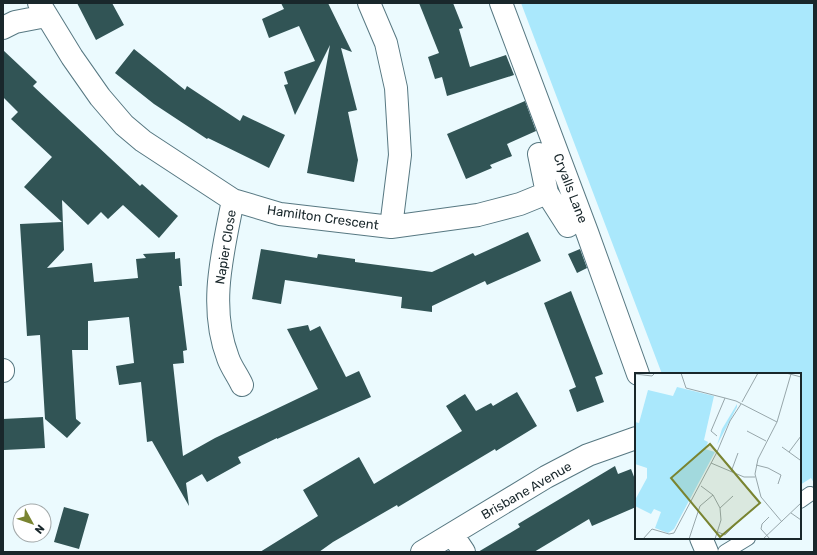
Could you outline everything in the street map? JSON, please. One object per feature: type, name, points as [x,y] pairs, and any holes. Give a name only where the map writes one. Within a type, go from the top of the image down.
[{"type":"street","points":[[369,3],[386,43],[396,88],[400,155],[390,227]]},
{"type":"street","name":"Cryalls Lane","points":[[501,3],[587,232],[638,373]]},
{"type":"street","points":[[3,28],[43,9]]},
{"type":"street","name":"Hamilton Crescent","points":[[43,9],[100,97],[124,124],[143,141],[233,200],[280,214],[390,227],[478,215],[520,204],[547,193]]},
{"type":"street","points":[[539,154],[547,193],[568,226]]},
{"type":"street","name":"Napier Close","points":[[233,200],[218,280],[218,320],[228,358],[242,385]]},
{"type":"street","name":"Brisbane Avenue","points":[[422,552],[458,543],[560,469],[588,455],[635,438]]},
{"type":"street","points":[[701,539],[706,552]]},
{"type":"lane","points":[[725,552],[746,539]]},
{"type":"shaded area","points":[[521,3],[814,3],[814,483],[811,478],[801,484],[801,373],[662,373]]},
{"type":"building","points":[[77,3],[112,3],[124,25],[96,40]]},
{"type":"building","points":[[281,3],[328,3],[352,52],[341,48],[357,110],[348,112],[358,160],[354,182],[307,173],[330,45],[295,115],[284,85],[288,84],[284,72],[315,61],[299,26],[269,38],[262,19],[284,9]]},
{"type":"building","points":[[419,3],[453,3],[463,28],[459,29],[470,67],[506,55],[514,75],[447,96],[442,77],[435,79],[428,57],[439,53]]},
{"type":"building","points":[[134,49],[185,90],[187,86],[240,121],[243,115],[285,135],[269,168],[208,138],[207,139],[154,104],[115,73]]},
{"type":"building","points":[[3,50],[37,82],[33,86],[140,186],[142,184],[178,216],[159,238],[123,205],[108,219],[101,212],[88,225],[62,200],[64,250],[47,268],[92,263],[94,282],[138,278],[136,259],[146,258],[143,254],[175,252],[175,259],[180,258],[182,286],[179,286],[187,350],[183,351],[184,363],[173,364],[183,456],[215,438],[318,389],[287,329],[308,325],[310,331],[320,326],[346,377],[359,371],[371,397],[277,438],[238,457],[241,463],[207,482],[202,474],[186,483],[189,506],[152,441],[147,442],[141,382],[119,385],[116,366],[134,363],[129,317],[88,321],[88,350],[72,350],[76,419],[81,423],[67,438],[45,419],[40,335],[27,336],[20,224],[62,222],[24,187],[52,157],[11,119],[18,112],[3,97]]},
{"type":"building","points":[[525,101],[536,131],[507,144],[512,156],[490,165],[492,168],[466,179],[447,134]]},
{"type":"building","points":[[528,232],[541,261],[487,285],[485,281],[432,306],[432,312],[401,308],[402,297],[285,280],[281,304],[252,299],[261,249],[317,258],[318,254],[355,259],[355,262],[432,272],[473,253],[475,256]]},
{"type":"building","points":[[580,249],[587,268],[577,273],[568,254]]},
{"type":"building","points":[[571,291],[603,374],[595,377],[604,402],[577,412],[569,390],[576,387],[544,303]]},
{"type":"building","points":[[517,392],[537,426],[496,451],[495,449],[398,507],[397,505],[333,542],[319,552],[260,552],[318,516],[303,490],[359,457],[374,484],[462,431],[446,406],[465,394],[476,411],[491,403],[493,406]]},
{"type":"building","points":[[43,417],[45,448],[4,450],[3,419]]},
{"type":"building","points":[[615,466],[618,474],[631,469],[635,479],[635,507],[592,526],[589,519],[534,552],[478,552],[520,527],[518,524]]},
{"type":"building","points":[[64,507],[89,514],[79,549],[54,542]]}]
